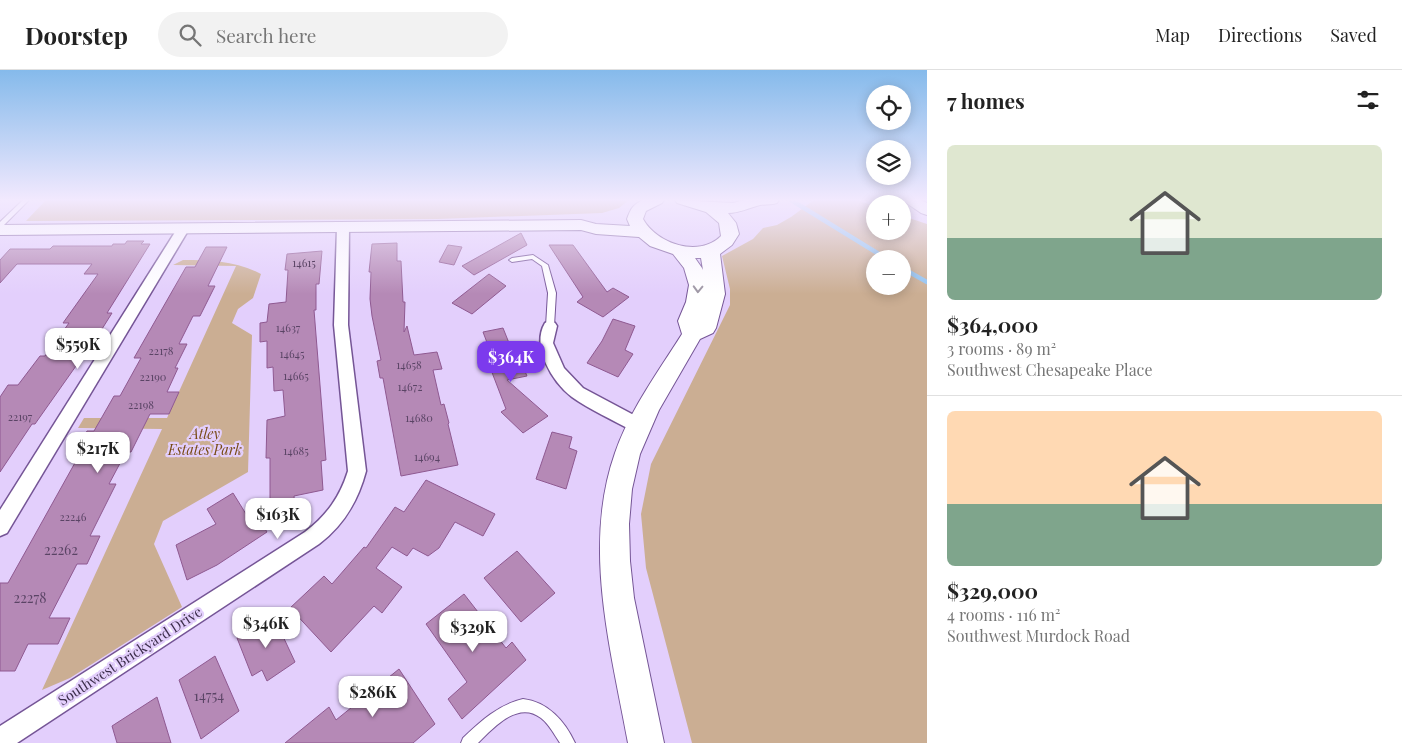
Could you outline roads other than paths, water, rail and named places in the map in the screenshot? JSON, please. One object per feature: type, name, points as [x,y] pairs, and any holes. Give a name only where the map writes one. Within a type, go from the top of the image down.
[{"type":"main road","points":[[633,231],[642,232],[656,242],[676,250],[686,258],[697,274],[698,296],[695,308],[688,321],[693,334]]},
{"type":"main road","points":[[676,250],[711,251],[730,237],[729,231]]},
{"type":"main road","points":[[646,743],[625,637],[617,583],[616,499],[627,453],[640,426],[693,334],[706,328],[713,308],[716,286],[710,265],[711,251]]},
{"type":"street","points":[[0,527],[182,231]]},
{"type":"street","name":"Southwest Brickyard Drive","points":[[0,740],[312,538],[329,525],[340,512],[353,486],[357,471],[341,325],[343,231]]},
{"type":"street","points":[[550,326],[546,343],[558,371],[577,392],[640,426]]},
{"type":"lane","points":[[512,260],[533,257],[545,265],[552,293],[550,326]]},
{"type":"lane","points":[[468,743],[493,719],[512,707],[529,706],[544,712],[568,743]]},
{"type":"waterway","points":[[842,231],[872,250]]},
{"type":"waterway","points":[[911,273],[927,282]]},
{"type":"park label","name":"Atley Estates Park","points":[[205,442]]}]
